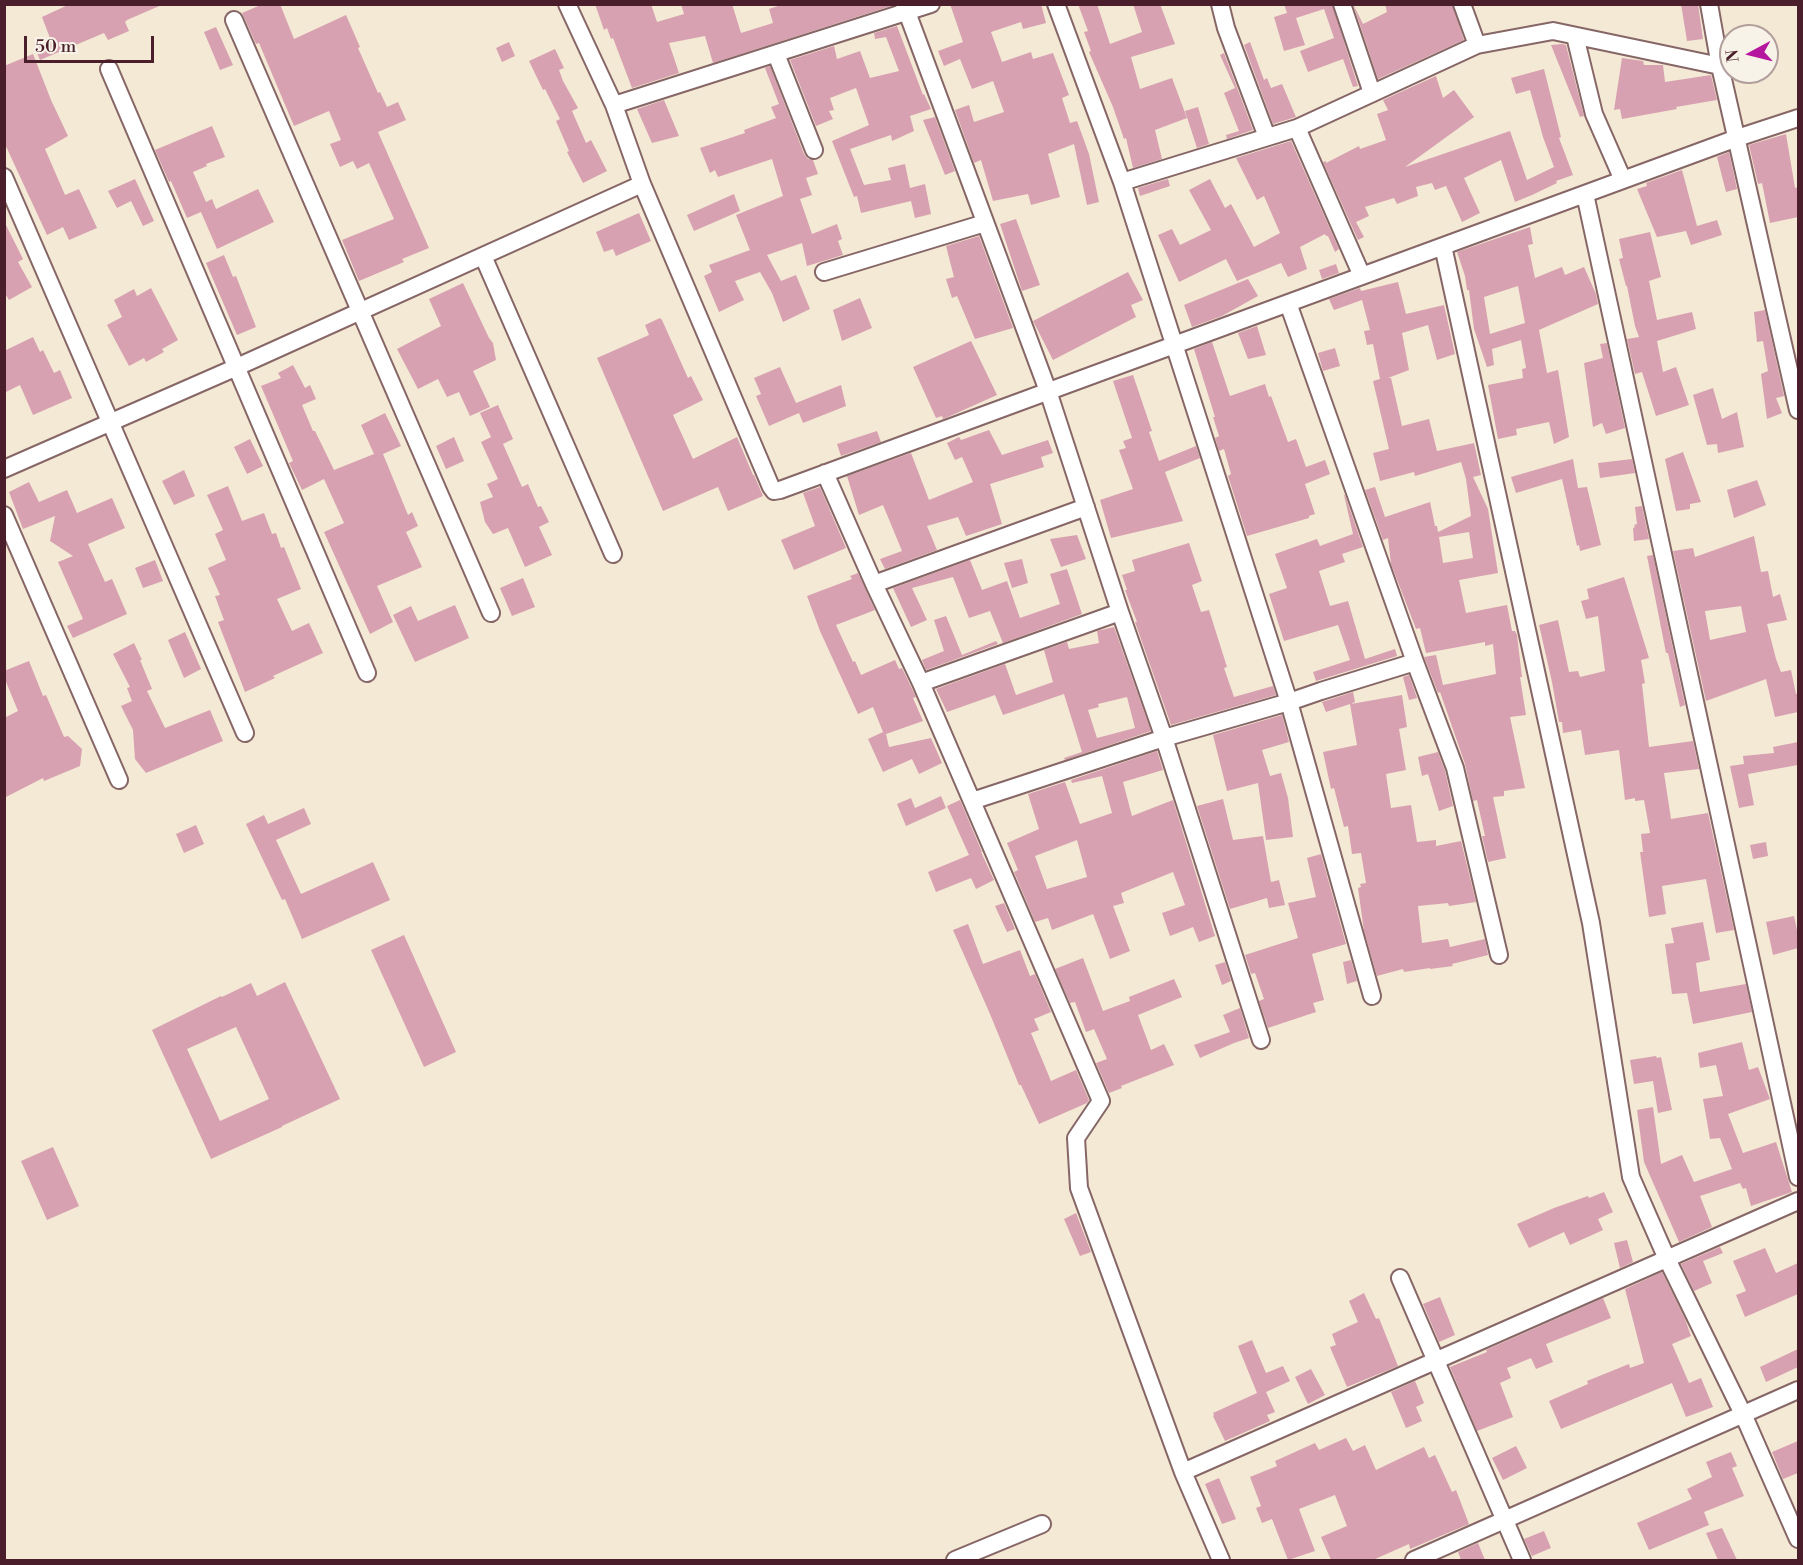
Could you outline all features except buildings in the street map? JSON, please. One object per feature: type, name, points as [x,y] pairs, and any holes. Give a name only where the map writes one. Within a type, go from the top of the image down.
[{"type":"street","points":[[567,4],[614,105],[642,184],[774,491],[1737,138],[1798,118]]},
{"type":"street","points":[[614,105],[776,54],[906,9],[931,4]]},
{"type":"street","points":[[1056,4],[1122,182],[1289,702],[1372,996]]},
{"type":"street","points":[[1220,4],[1226,28],[1267,137]]},
{"type":"street","points":[[1342,4],[1372,93]]},
{"type":"street","points":[[1462,4],[1477,45]]},
{"type":"street","points":[[1709,4],[1719,60]]},
{"type":"street","points":[[906,9],[1048,391],[1164,738],[1261,1040]]},
{"type":"street","points":[[234,20],[490,613]]},
{"type":"street","points":[[1122,182],[1297,128],[1477,45],[1553,31],[1719,66]]},
{"type":"street","points":[[1575,36],[1594,114],[1623,180]]},
{"type":"street","points":[[776,54],[814,150]]},
{"type":"street","points":[[109,69],[367,673]]},
{"type":"street","points":[[1724,84],[1798,410]]},
{"type":"street","points":[[1297,128],[1362,276]]},
{"type":"street","points":[[4,177],[245,733]]},
{"type":"street","points":[[4,469],[237,368],[642,184]]},
{"type":"street","points":[[1586,194],[1798,1177]]},
{"type":"street","points":[[824,272],[985,223]]},
{"type":"street","points":[[1443,246],[1591,923],[1631,1177],[1667,1259],[1743,1414],[1798,1539]]},
{"type":"street","points":[[483,256],[613,554]]},
{"type":"street","points":[[1288,303],[1415,662],[1455,768],[1499,955]]},
{"type":"street","points":[[825,473],[921,683],[1101,1101],[1076,1137],[1079,1188],[1183,1472],[1221,1560]]},
{"type":"street","points":[[874,584],[1086,507]]},
{"type":"street","points":[[4,515],[119,780]]},
{"type":"street","points":[[921,683],[1120,612]]},
{"type":"street","points":[[972,801],[1164,738],[1415,662]]},
{"type":"street","points":[[1183,1472],[1798,1201]]},
{"type":"street","points":[[1400,1278],[1522,1560]]},
{"type":"street","points":[[1414,1560],[1798,1390]]},
{"type":"street","points":[[955,1560],[1042,1524]]}]
